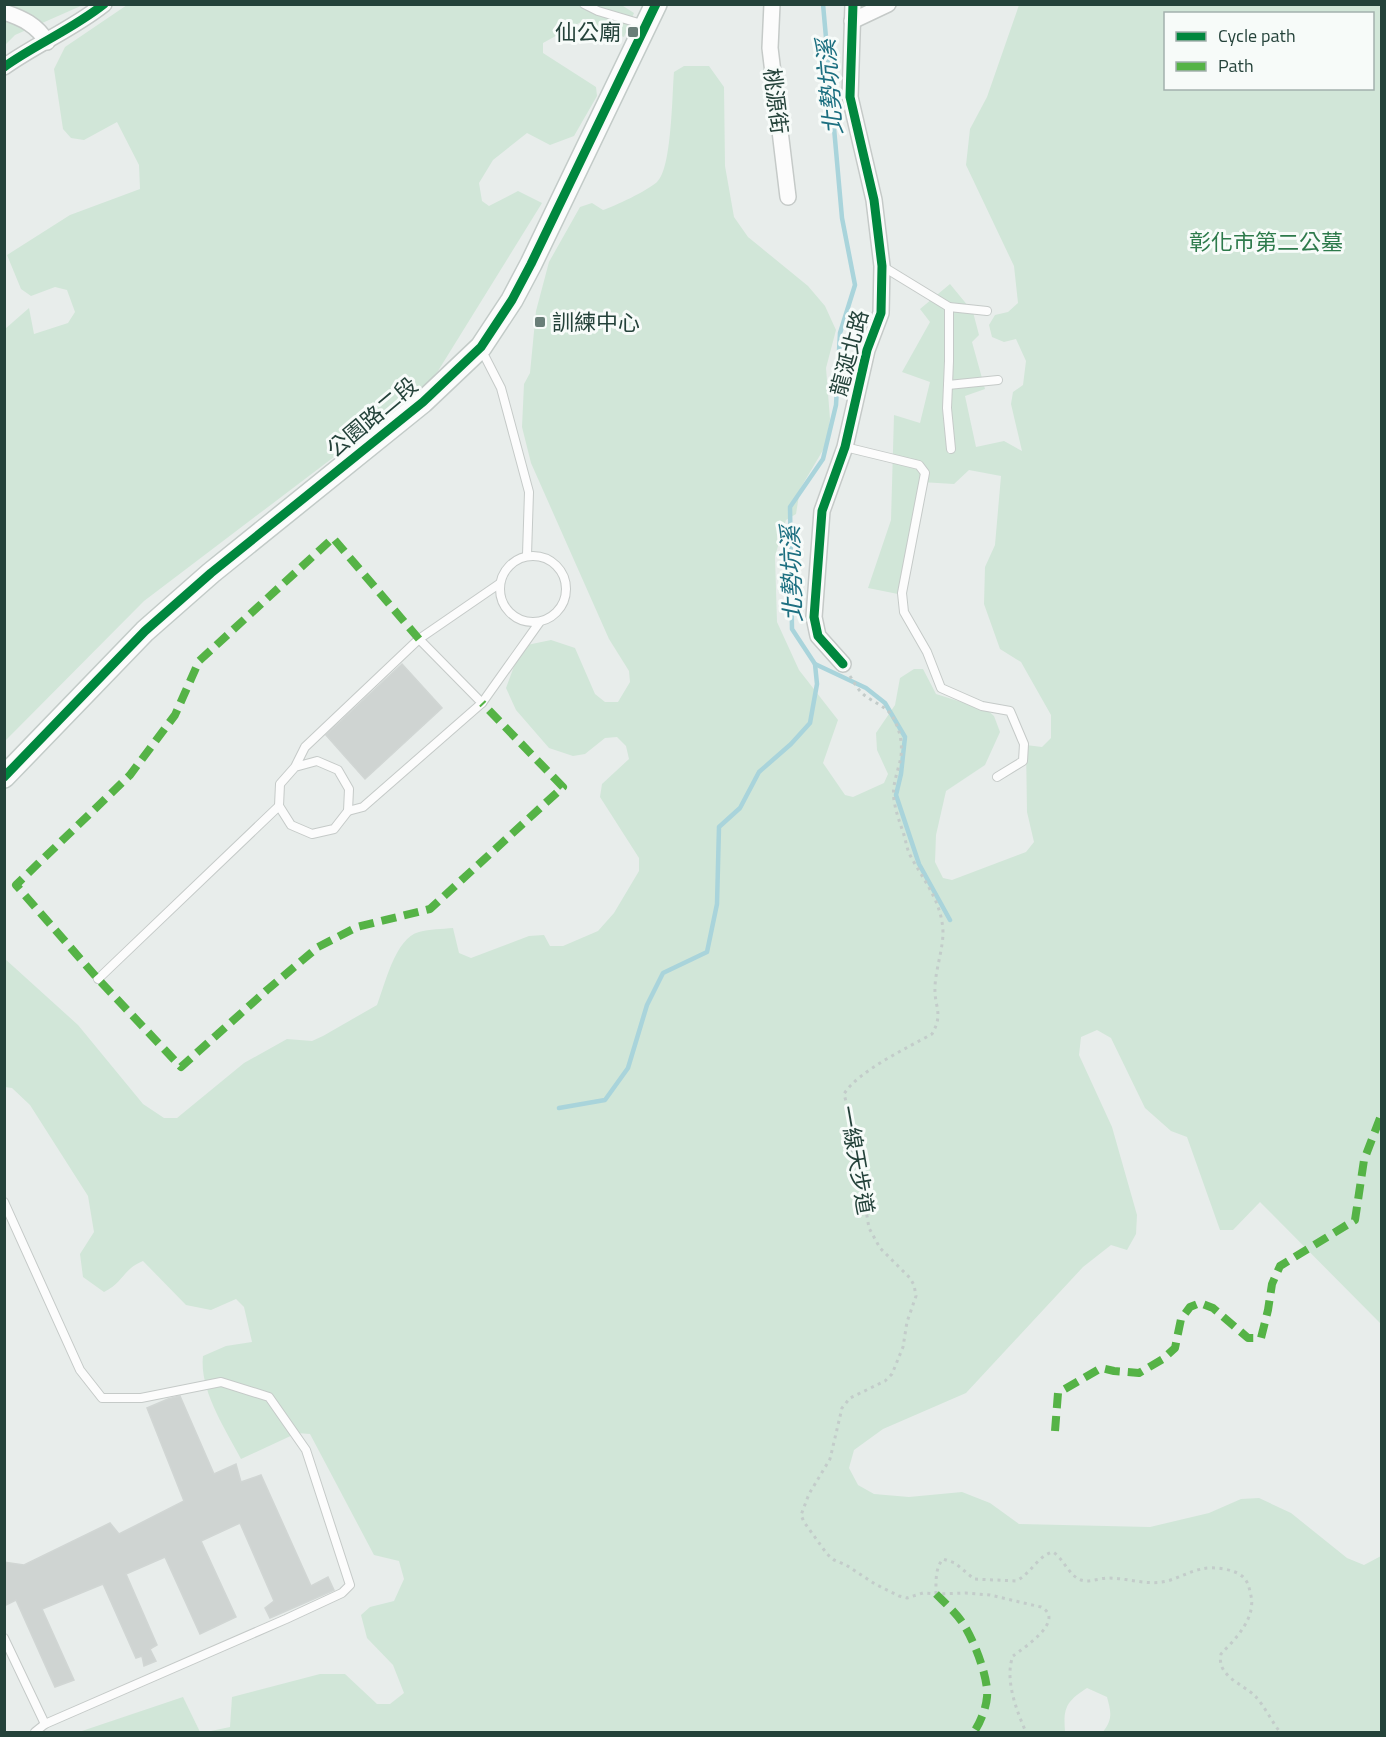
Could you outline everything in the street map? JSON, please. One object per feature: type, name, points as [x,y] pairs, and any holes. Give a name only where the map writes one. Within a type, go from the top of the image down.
[{"type":"main road","name":"公園路二段","points":[[4,777],[153,624],[211,573],[423,402],[481,347],[512,300],[531,264],[656,4]]},
{"type":"street","points":[[4,67],[104,4]]},
{"type":"street","name":"桃源街","points":[[772,4],[770,48],[788,197]]},
{"type":"street","name":"龍涎北路","points":[[843,664],[818,636],[814,617],[822,511],[845,447],[867,350],[881,313],[882,266],[874,200],[850,98],[853,4]]},
{"type":"street","points":[[852,21],[888,4]]},
{"type":"street","points":[[4,12],[24,20],[42,33],[47,42]]},
{"type":"lane","points":[[584,4],[598,11],[646,26]]},
{"type":"lane","points":[[882,266],[949,307],[987,311]]},
{"type":"lane","points":[[949,307],[947,408],[951,449]]},
{"type":"lane","points":[[481,347],[501,388],[529,492],[527,555]]},
{"type":"lane","points":[[948,385],[998,380]]},
{"type":"lane","points":[[845,447],[919,465],[925,473],[902,593],[903,612],[927,652],[941,688],[982,706],[1010,711],[1024,744],[1023,760],[997,777]]},
{"type":"lane","points":[[295,766],[317,761],[338,770],[350,789],[348,811],[334,829],[312,834],[291,825],[279,806],[280,784],[295,766],[305,747],[419,639],[499,584],[509,565],[527,555],[548,558],[563,573],[567,594],[557,613],[539,623],[482,703],[363,807],[348,811]]},
{"type":"lane","points":[[499,584],[503,605],[518,620],[539,623]]},
{"type":"lane","points":[[419,639],[482,703]]},
{"type":"lane","points":[[98,979],[279,806]]},
{"type":"lane","points":[[4,1202],[80,1370],[102,1398],[141,1398],[221,1382],[269,1397],[306,1450],[350,1585],[342,1593],[45,1724],[36,1732]]},
{"type":"lane","points":[[4,1638],[45,1724]]},
{"type":"path","points":[[936,1594],[938,1569],[943,1558],[955,1563],[974,1579],[1016,1581],[1030,1571],[1046,1554],[1053,1551],[1059,1555],[1075,1578],[1084,1582],[1108,1578],[1132,1582],[1166,1581],[1205,1568],[1223,1569],[1240,1575],[1248,1583],[1252,1596],[1251,1612],[1245,1627],[1221,1654],[1219,1660],[1227,1675],[1257,1698],[1280,1732]]},
{"type":"green space","points":[[620,4],[634,13],[624,37],[581,22],[543,43],[543,53],[596,87],[597,96],[574,136],[550,145],[527,133],[493,160],[479,183],[482,201],[489,206],[518,191],[542,203],[438,371],[421,391],[144,601],[5,741],[5,329],[29,308],[34,334],[68,323],[75,312],[67,290],[55,287],[31,296],[21,289],[7,255],[70,215],[140,189],[139,165],[117,122],[84,140],[71,138],[63,129],[54,69],[65,47],[127,5]]},
{"type":"green space","points":[[5,5],[83,5],[15,35],[5,45]]},
{"type":"green space","name":"彰化市第二公墓","points":[[1019,5],[1381,5],[1381,1324],[1260,1202],[1233,1230],[1220,1230],[1187,1137],[1171,1131],[1145,1108],[1111,1038],[1097,1030],[1081,1037],[1079,1055],[1112,1127],[1137,1215],[1136,1234],[1127,1250],[1111,1245],[1083,1267],[966,1393],[883,1429],[854,1450],[849,1468],[858,1485],[874,1494],[909,1497],[962,1492],[990,1503],[1019,1524],[1150,1527],[1209,1513],[1241,1499],[1259,1498],[1291,1513],[1347,1558],[1364,1565],[1381,1556],[1381,1732],[1103,1732],[1110,1715],[1107,1697],[1087,1688],[1068,1705],[1065,1716],[1066,1732],[206,1732],[230,1727],[232,1697],[320,1674],[345,1674],[377,1704],[390,1704],[404,1693],[393,1665],[367,1638],[361,1615],[370,1607],[394,1601],[404,1579],[399,1561],[374,1555],[310,1434],[297,1433],[241,1459],[209,1396],[203,1369],[203,1356],[226,1346],[252,1342],[244,1307],[236,1299],[211,1310],[186,1305],[143,1261],[136,1264],[104,1292],[83,1277],[80,1254],[94,1232],[88,1196],[30,1105],[12,1088],[5,1087],[4,958],[78,1025],[143,1104],[164,1118],[177,1118],[244,1063],[287,1039],[312,1041],[377,1005],[397,952],[403,943],[419,932],[453,928],[459,953],[471,958],[529,936],[544,935],[550,946],[563,946],[598,931],[614,913],[639,871],[639,858],[600,797],[602,784],[629,759],[626,746],[617,737],[605,738],[585,754],[573,756],[549,748],[516,710],[506,688],[519,653],[527,645],[551,640],[575,648],[595,694],[605,702],[618,702],[630,682],[629,671],[609,639],[531,463],[522,427],[524,384],[530,373],[536,311],[549,262],[580,207],[592,203],[603,210],[631,198],[657,182],[666,162],[674,72],[684,66],[709,66],[724,87],[725,166],[734,217],[748,237],[808,286],[825,306],[836,330],[826,368],[830,419],[826,445],[800,489],[796,514],[786,520],[775,556],[777,622],[799,670],[838,720],[823,763],[845,795],[853,797],[884,783],[888,774],[877,750],[876,733],[895,705],[900,678],[914,669],[923,669],[936,694],[987,710],[994,716],[1000,732],[985,765],[946,791],[936,835],[935,862],[943,878],[952,880],[1026,852],[1034,842],[1027,812],[1026,745],[1042,747],[1051,738],[1051,715],[1021,662],[1000,649],[984,604],[985,567],[995,545],[1001,476],[969,470],[954,484],[921,482],[903,595],[868,588],[891,520],[894,415],[920,423],[930,382],[902,372],[930,322],[920,309],[950,284],[973,312],[979,335],[972,342],[985,389],[965,396],[976,447],[1004,441],[1022,451],[1011,404],[1013,392],[1023,385],[1026,361],[1016,339],[1004,342],[992,337],[989,325],[995,315],[1008,312],[1018,303],[1014,266],[966,165],[970,129],[987,97]]},
{"type":"green space","points":[[183,1697],[200,1732],[79,1732]]},
{"type":"building","points":[[402,664],[442,708],[365,779],[326,735]]},
{"type":"building","points":[[180,1396],[214,1474],[236,1464],[241,1482],[261,1475],[311,1586],[328,1577],[334,1590],[270,1618],[265,1608],[274,1601],[240,1523],[201,1541],[236,1617],[200,1634],[165,1557],[126,1574],[157,1645],[150,1649],[156,1661],[144,1666],[142,1656],[136,1658],[103,1584],[42,1609],[74,1680],[55,1687],[16,1600],[4,1606],[4,1562],[24,1565],[110,1523],[119,1534],[184,1501],[147,1408]]},
{"type":"waterway","name":"北勢坑溪","points":[[559,1108],[605,1100],[628,1068],[647,1005],[663,973],[707,952],[717,904],[719,827],[740,808],[759,772],[791,744],[810,723],[817,684],[815,664],[792,629],[790,507],[823,459],[836,405],[840,333],[855,285],[842,218],[823,4]]},
{"type":"waterway","points":[[815,664],[866,688],[885,703],[905,737],[896,795],[919,864],[950,920]]},
{"type":"marked path","points":[[419,639],[333,538],[199,661],[175,715],[130,775],[16,885],[98,979],[181,1067],[318,947],[357,927],[430,909],[563,787],[482,703]]},
{"type":"marked path","points":[[1055,1431],[1058,1393],[1101,1368],[1139,1373],[1163,1359],[1175,1348],[1181,1319],[1190,1307],[1200,1303],[1213,1308],[1248,1338],[1261,1338],[1272,1284],[1280,1266],[1355,1220],[1364,1160],[1382,1113]]},
{"type":"marked path","points":[[936,1594],[962,1622],[983,1669],[987,1689],[986,1702],[974,1732]]},
{"type":"cycle path","points":[[4,67],[104,4]]},
{"type":"cycle path","points":[[4,777],[145,631],[211,573],[423,402],[481,347],[512,300],[531,264],[656,4]]},
{"type":"cycle path","points":[[843,664],[818,636],[814,617],[822,511],[845,447],[867,350],[881,313],[882,266],[874,200],[850,97],[853,4]]},
{"type":"place","name":"仙公廟","points":[[633,32]]},
{"type":"place","name":"訓練中心","points":[[540,322]]}]
